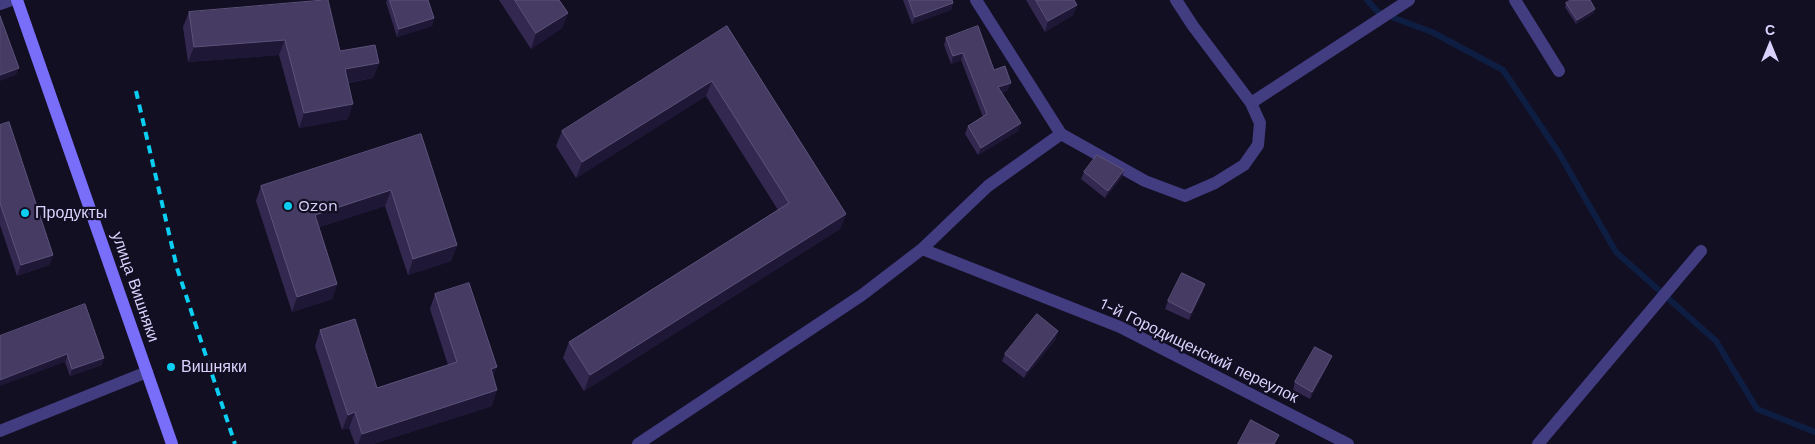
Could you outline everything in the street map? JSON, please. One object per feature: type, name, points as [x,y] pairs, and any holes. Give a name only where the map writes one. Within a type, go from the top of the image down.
[{"type":"street","points":[[0,4],[11,0]]},
{"type":"street","name":"улица Вишняки","points":[[17,0],[172,444]]},
{"type":"street","points":[[976,0],[1062,134],[1145,181],[1185,196],[1216,183],[1244,166],[1258,144],[1260,123],[1251,103],[1192,26],[1176,0]]},
{"type":"street","points":[[1515,0],[1559,71]]},
{"type":"street","points":[[1251,103],[1404,3]]},
{"type":"street","points":[[638,444],[862,296],[922,249],[988,186],[1062,134]]},
{"type":"street","name":"1-й Городищенский переулок","points":[[922,249],[1120,327],[1348,444]]},
{"type":"street","points":[[1538,444],[1701,251]]},
{"type":"street","points":[[0,431],[147,372]]},
{"type":"building","points":[[328,0],[340,51],[375,45],[379,63],[345,69],[353,104],[304,113],[285,40],[194,47],[189,12]]},
{"type":"building","points":[[390,0],[428,0],[434,18],[399,29]]},
{"type":"building","points":[[515,0],[559,0],[568,13],[536,33]]},
{"type":"building","points":[[909,0],[952,0],[953,3],[915,17]]},
{"type":"building","points":[[1036,0],[1074,0],[1077,5],[1048,21]]},
{"type":"building","points":[[1571,0],[1590,0],[1595,9],[1577,20],[1566,3]]},
{"type":"building","points":[[0,16],[19,68],[0,75]]},
{"type":"building","points":[[727,26],[846,214],[590,375],[569,342],[789,203],[712,81],[582,162],[562,131]]},
{"type":"building","points":[[978,26],[994,70],[1005,66],[1011,83],[998,87],[1021,123],[981,148],[968,126],[987,114],[963,53],[953,56],[946,38]]},
{"type":"building","points":[[9,122],[53,255],[21,265],[0,203],[0,125]]},
{"type":"building","points":[[421,134],[457,245],[413,259],[391,190],[315,215],[337,284],[297,297],[261,186]]},
{"type":"building","points":[[1097,155],[1124,170],[1108,191],[1084,172]]},
{"type":"building","points":[[1182,273],[1205,284],[1191,313],[1168,301]]},
{"type":"building","points":[[469,283],[497,367],[491,369],[497,390],[362,434],[355,412],[348,415],[320,330],[355,319],[377,388],[457,362],[435,294]]},
{"type":"building","points":[[85,304],[104,358],[72,369],[67,354],[0,380],[0,336]]},
{"type":"building","points":[[1037,314],[1058,331],[1027,371],[1005,354]]},
{"type":"building","points":[[1315,347],[1332,356],[1312,392],[1295,382]]},
{"type":"building","points":[[1251,420],[1279,435],[1274,444],[1238,444]]},
{"type":"waterway","points":[[1367,0],[1378,12],[1432,32],[1503,70],[1559,153],[1616,252],[1716,341],[1757,409],[1815,432]]},
{"type":"railway","points":[[136,91],[177,268],[235,444]]},
{"type":"place","name":"Ozon","points":[[288,206]]},
{"type":"place","name":"Продукты","points":[[25,213]]},
{"type":"place","name":"Вишняки","points":[[171,367]]}]
